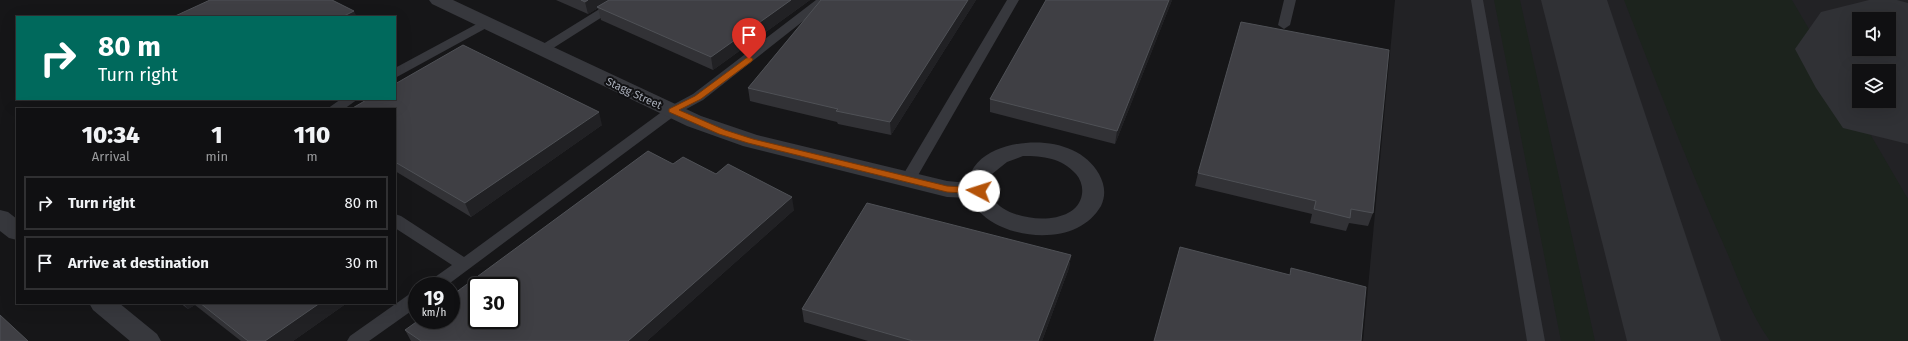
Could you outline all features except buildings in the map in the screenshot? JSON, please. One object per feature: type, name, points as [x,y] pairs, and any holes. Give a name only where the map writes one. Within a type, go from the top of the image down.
[{"type":"street","name":"Stagg Street","points":[[438,0],[672,111],[722,132],[751,141],[947,189],[979,191]]},
{"type":"street","points":[[1023,149],[1041,149],[1059,153],[1075,160],[1087,171],[1093,183],[1094,196],[1088,208],[1076,218],[1060,225],[1040,228],[1020,225],[1002,219],[988,209],[980,197],[979,191],[978,183],[982,171],[992,161],[1023,149]]},
{"type":"street","points":[[0,218],[16,231]]},
{"type":"street","points":[[103,304],[148,341]]},
{"type":"lane","points":[[542,49],[623,0]]},
{"type":"lane","points":[[447,277],[672,111],[698,97],[824,0]]},
{"type":"lane","points":[[908,180],[1014,0]]},
{"type":"lane","points":[[1284,25],[1290,0]]},
{"type":"lane","points":[[1478,0],[1536,341]]},
{"type":"lane","points":[[396,73],[486,23]]},
{"type":"lane","points":[[336,108],[349,100]]},
{"type":"lane","points":[[396,221],[464,265]]},
{"type":"lane","points":[[356,341],[408,304]]},
{"type":"shaded area","points":[[1395,0],[1908,0],[1908,341],[1363,341]]},
{"type":"shaded area","points":[[1494,0],[1520,0],[1595,341],[1561,341]]},
{"type":"shaded area","points":[[1624,0],[1792,0],[1852,103],[1852,108],[1855,108],[1908,199],[1908,341],[1770,341],[1756,318],[1744,293],[1684,152]]},
{"type":"taxiway","points":[[1574,0],[1674,341]]},
{"type":"runway","points":[[1887,56],[1908,88]]},
{"type":"route","points":[[749,59],[698,97],[672,111],[722,132],[751,141],[947,189],[979,191]]}]
